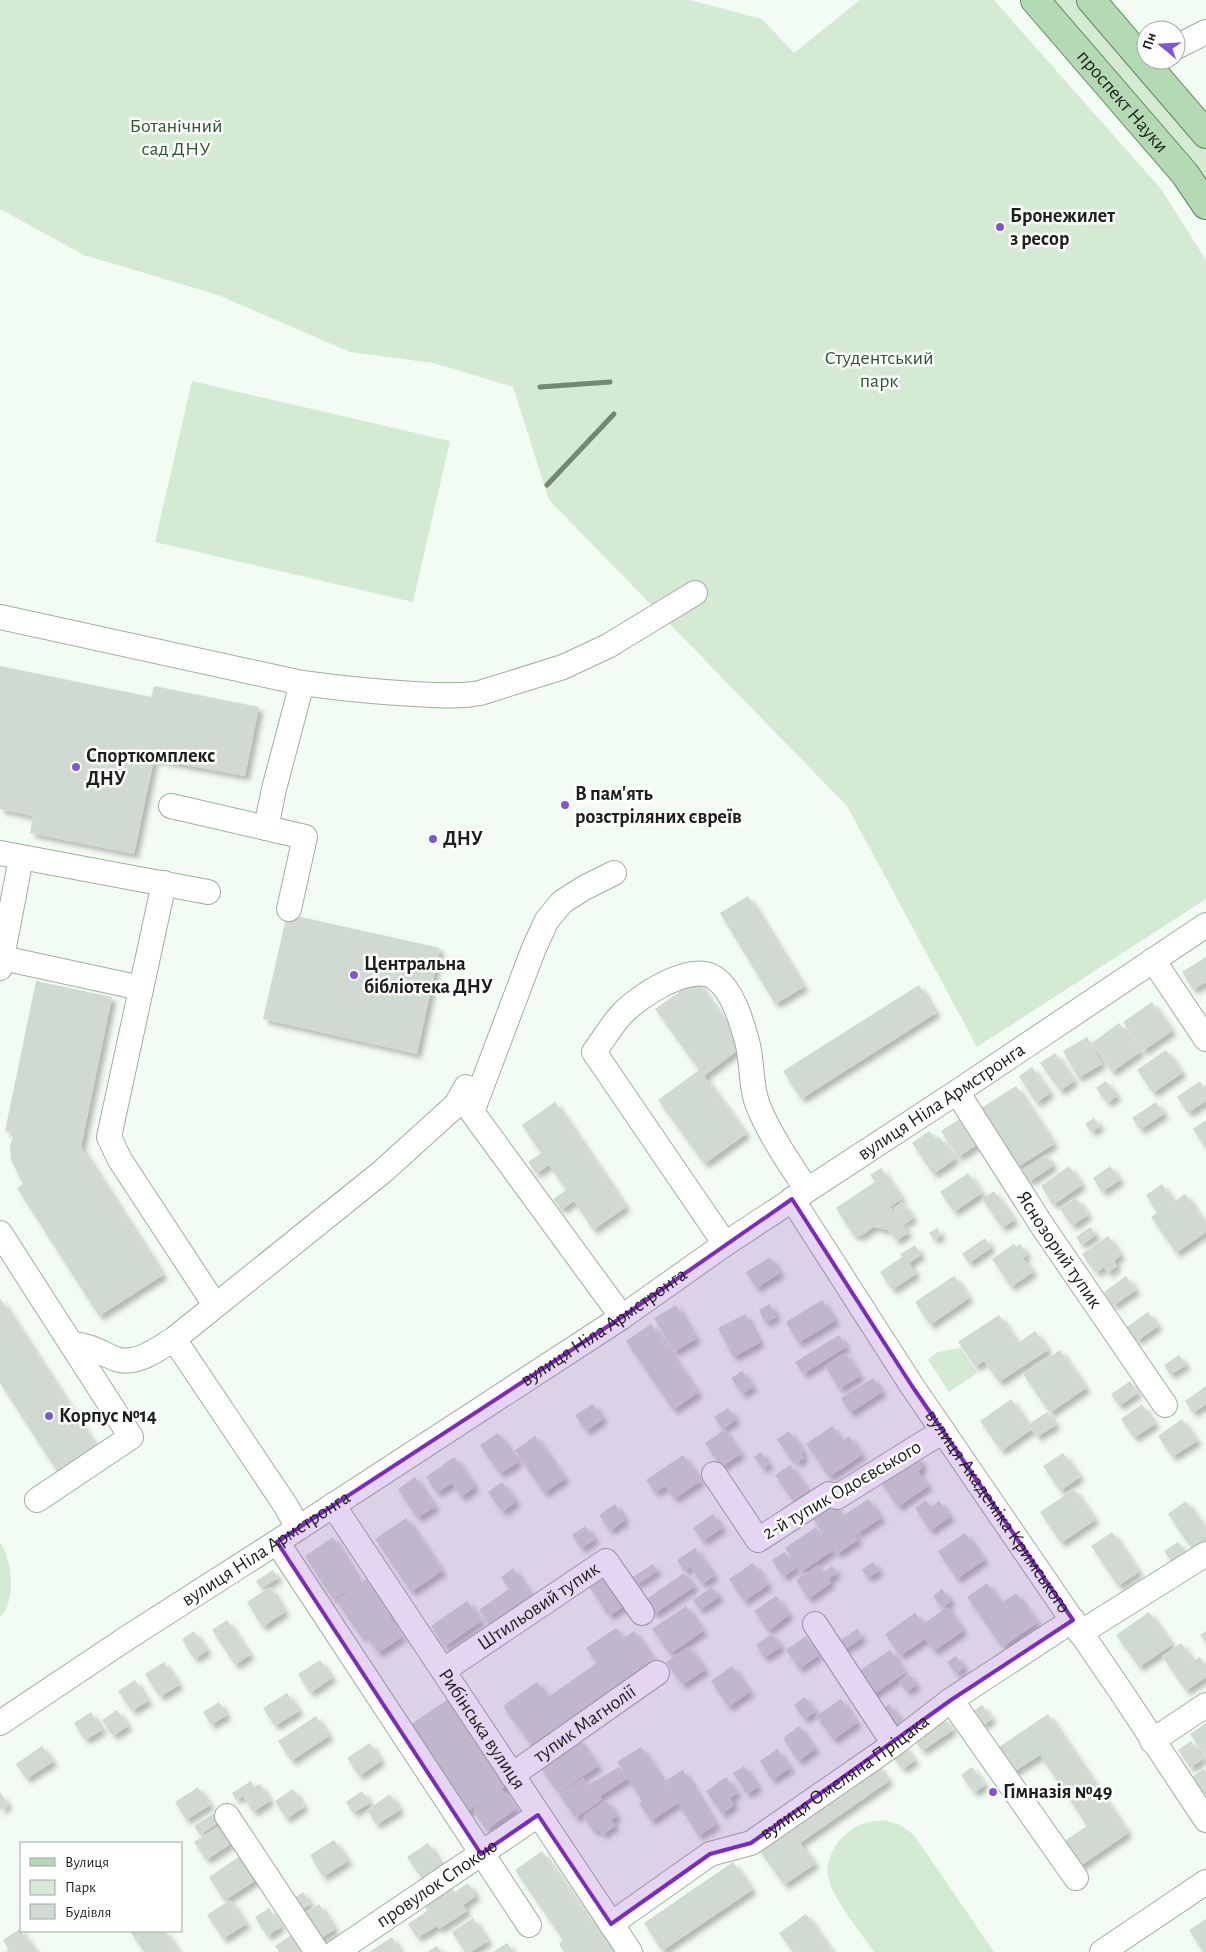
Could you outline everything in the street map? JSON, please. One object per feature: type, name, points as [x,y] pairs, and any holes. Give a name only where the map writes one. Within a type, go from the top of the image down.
[{"type":"main road","name":"проспект Науки","points":[[1035,0],[1185,174],[1206,205]]},
{"type":"main road","name":"проспект Науки","points":[[1091,0],[1136,46]]},
{"type":"main road","name":"проспект Науки","points":[[1157,70],[1206,134]]},
{"type":"street","points":[[1186,42],[1206,32]]},
{"type":"street","points":[[0,617],[302,683],[364,691],[468,696],[563,666],[608,646],[694,593]]},
{"type":"street","points":[[266,828],[274,789],[302,683]]},
{"type":"street","points":[[171,806],[305,836],[289,909]]},
{"type":"street","points":[[140,988],[1,963],[10,856],[208,892]]},
{"type":"street","points":[[614,873],[584,888],[562,902],[547,920],[534,948],[472,1112],[622,1317]]},
{"type":"street","points":[[164,883],[109,1137],[120,1160],[215,1305]]},
{"type":"street","name":"вулиця Ніла Армстронга","points":[[0,1724],[127,1638],[622,1317],[725,1244],[957,1092],[1206,925]]},
{"type":"street","points":[[1153,960],[1206,1039]]},
{"type":"street","name":"вулиця Академіка Кримського","points":[[725,1244],[594,1052],[622,1014],[638,1000],[667,981],[705,973],[715,978],[725,989],[742,1024],[748,1044],[758,1107],[800,1195],[943,1432],[1120,1690],[1206,1820]]},
{"type":"street","points":[[72,1344],[89,1345],[118,1360],[131,1361],[174,1339],[382,1172],[456,1105],[466,1087]]},
{"type":"street","name":"Яснозорий тупик","points":[[957,1092],[1043,1227],[1165,1405]]},
{"type":"street","points":[[0,1234],[131,1437],[37,1500]]},
{"type":"street","points":[[174,1339],[286,1506],[298,1528]]},
{"type":"street","name":"2-й тупик Одоєвського","points":[[714,1474],[758,1540],[829,1494],[838,1497],[943,1432]]},
{"type":"street","name":"Рибінська вулиця","points":[[333,1505],[630,1952]]},
{"type":"street","points":[[277,1542],[529,1926]]},
{"type":"street","name":"вулиця Омеляна Пріцака","points":[[611,1924],[710,1854],[751,1843],[894,1744],[951,1700],[1206,1554]]},
{"type":"street","name":"Штильовий тупик","points":[[444,1670],[606,1562],[642,1613]]},
{"type":"street","points":[[815,1624],[894,1744]]},
{"type":"street","name":"тупик Магнолії","points":[[512,1774],[657,1672]]},
{"type":"street","points":[[951,1700],[1076,1878]]},
{"type":"street","points":[[1152,1741],[1206,1705]]},
{"type":"street","name":"провулок Спокою","points":[[336,1952],[538,1815]]},
{"type":"street","points":[[226,1816],[317,1952]]},
{"type":"street","points":[[1102,1952],[1206,1882]]},
{"type":"highlighted area","points":[[792,1199],[912,1386],[1073,1620],[951,1700],[751,1843],[710,1854],[611,1924],[538,1815],[481,1854],[277,1542],[622,1317]]},
{"type":"green space","name":"Студентський парк","points":[[0,0],[690,0],[762,19],[794,53],[860,0],[994,0],[1161,189],[1206,260],[1206,899],[977,1047],[847,806],[549,500],[513,387],[433,363],[350,352],[218,295],[84,255],[0,209]]},
{"type":"green space","points":[[1046,0],[1077,0],[1206,149],[1206,190]]},
{"type":"green space","points":[[192,381],[450,441],[413,602],[155,542]]},
{"type":"green space","points":[[960,1348],[977,1373],[949,1392],[928,1360],[937,1352]]},
{"type":"green space","points":[[0,1542],[10,1569],[11,1591],[9,1601],[0,1617]]},
{"type":"green space","points":[[884,1820],[900,1825],[914,1835],[994,1952],[874,1952],[830,1885],[828,1866],[834,1848],[850,1831],[865,1823]]},
{"type":"building","name":"Спорткомплекс ДНУ","points":[[0,666],[151,697],[154,686],[259,707],[245,776],[154,759],[134,854],[30,833],[33,816],[0,809]]},
{"type":"building","points":[[748,896],[804,987],[775,1004],[720,913]]},
{"type":"building","name":"Центральна бібліотека ДНУ","points":[[287,914],[440,948],[417,1054],[263,1019]]},
{"type":"building","points":[[1206,957],[1206,982],[1193,990],[1182,972]]},
{"type":"building","points":[[696,980],[743,1046],[704,1076],[746,1134],[704,1164],[658,1100],[699,1070],[655,1009]]},
{"type":"building","points":[[36,981],[112,997],[81,1147],[163,1275],[99,1316],[17,1188],[23,1184],[11,1160],[10,1147],[14,1133],[5,1131]]},
{"type":"building","points":[[919,985],[936,1013],[801,1099],[783,1071]]},
{"type":"building","points":[[1152,1002],[1172,1031],[1143,1051],[1123,1022]]},
{"type":"building","points":[[1119,1023],[1140,1052],[1112,1072],[1092,1043]]},
{"type":"building","points":[[1087,1037],[1102,1064],[1078,1078],[1063,1051]]},
{"type":"building","points":[[1166,1050],[1182,1073],[1153,1093],[1137,1070]]},
{"type":"building","points":[[1055,1053],[1074,1081],[1060,1091],[1040,1063]]},
{"type":"building","points":[[1032,1067],[1050,1093],[1036,1103],[1019,1076]]},
{"type":"building","points":[[1106,1081],[1117,1096],[1107,1103],[1096,1088]]},
{"type":"building","points":[[1200,1081],[1204,1088],[1206,1086],[1206,1101],[1188,1113],[1177,1097]]},
{"type":"building","points":[[1016,1086],[1054,1144],[1016,1168],[978,1110]]},
{"type":"building","points":[[555,1102],[626,1207],[593,1230],[574,1201],[561,1210],[553,1199],[566,1190],[549,1165],[536,1174],[528,1162],[541,1153],[522,1125]]},
{"type":"building","points":[[1156,1102],[1164,1114],[1140,1130],[1132,1118]]},
{"type":"building","points":[[961,1118],[978,1144],[958,1157],[941,1131]]},
{"type":"building","points":[[1094,1118],[1100,1127],[1091,1132],[1085,1124]]},
{"type":"building","points":[[1206,1120],[1206,1149],[1193,1129]]},
{"type":"building","points":[[929,1131],[935,1139],[939,1137],[955,1159],[933,1174],[912,1143]]},
{"type":"building","points":[[1046,1155],[1053,1166],[1029,1182],[1021,1171]]},
{"type":"building","points":[[1069,1166],[1082,1185],[1053,1205],[1041,1186]]},
{"type":"building","points":[[1110,1166],[1120,1180],[1102,1192],[1093,1178]]},
{"type":"building","points":[[881,1168],[902,1199],[891,1206],[881,1193],[908,1233],[896,1241],[888,1230],[873,1227],[861,1236],[853,1235],[836,1208],[875,1182],[870,1175]]},
{"type":"building","points":[[968,1173],[982,1193],[954,1212],[940,1192]]},
{"type":"building","points":[[1162,1184],[1174,1202],[1185,1194],[1206,1225],[1206,1232],[1176,1253],[1151,1217],[1157,1213],[1146,1195]]},
{"type":"building","points":[[994,1191],[1014,1220],[1002,1228],[982,1199]]},
{"type":"building","points":[[1076,1198],[1088,1215],[1072,1226],[1060,1209]]},
{"type":"building","points":[[902,1202],[913,1218],[904,1224],[894,1208]]},
{"type":"building","points":[[1090,1227],[1096,1235],[1081,1245],[1076,1237]]},
{"type":"building","points":[[937,1228],[941,1235],[934,1240],[929,1233]]},
{"type":"building","points":[[1108,1236],[1121,1255],[1114,1261],[1117,1266],[1108,1273],[1104,1267],[1096,1273],[1082,1254]]},
{"type":"building","points":[[985,1238],[991,1248],[969,1263],[962,1254]]},
{"type":"building","points":[[1014,1244],[1016,1247],[1020,1244],[1027,1255],[1023,1258],[1033,1272],[1011,1287],[992,1259]]},
{"type":"building","points":[[915,1245],[921,1255],[909,1263],[916,1274],[892,1290],[880,1272],[902,1257],[900,1254]]},
{"type":"building","points":[[770,1257],[780,1273],[756,1288],[746,1272]]},
{"type":"building","points":[[954,1276],[969,1298],[930,1325],[915,1302]]},
{"type":"building","points":[[1126,1276],[1136,1290],[1113,1306],[1104,1292]]},
{"type":"building","name":"Корпус №14","points":[[0,1298],[97,1448],[58,1473],[0,1383]]},
{"type":"building","points":[[822,1300],[835,1321],[798,1343],[786,1322]]},
{"type":"building","points":[[770,1304],[776,1317],[765,1323],[759,1310]]},
{"type":"building","points":[[676,1305],[696,1339],[674,1352],[654,1318]]},
{"type":"building","points":[[1148,1312],[1158,1326],[1137,1341],[1127,1327]]},
{"type":"building","points":[[745,1314],[760,1343],[733,1357],[718,1328]]},
{"type":"building","points":[[999,1315],[1018,1343],[1035,1331],[1048,1350],[999,1382],[984,1361],[975,1367],[958,1342]]},
{"type":"building","points":[[651,1324],[698,1393],[673,1410],[626,1341]]},
{"type":"building","points":[[839,1335],[846,1347],[803,1374],[795,1362]]},
{"type":"building","points":[[1060,1350],[1086,1388],[1050,1413],[1023,1374]]},
{"type":"building","points":[[845,1353],[860,1376],[839,1389],[825,1366]]},
{"type":"building","points":[[1179,1355],[1186,1365],[1170,1375],[1164,1365]]},
{"type":"building","points":[[742,1371],[753,1387],[742,1394],[731,1378]]},
{"type":"building","points":[[873,1378],[882,1392],[850,1413],[841,1398]]},
{"type":"building","points":[[1130,1381],[1138,1393],[1119,1406],[1111,1394]]},
{"type":"building","points":[[1206,1386],[1206,1404],[1193,1413],[1185,1401]]},
{"type":"building","points":[[1011,1399],[1028,1425],[1047,1412],[1056,1425],[1037,1437],[1032,1429],[1001,1451],[980,1421]]},
{"type":"building","points":[[593,1404],[603,1419],[586,1431],[575,1415]]},
{"type":"building","points":[[1142,1404],[1155,1424],[1134,1438],[1121,1419]]},
{"type":"building","points":[[728,1408],[736,1420],[722,1429],[714,1417]]},
{"type":"building","points":[[1182,1419],[1197,1441],[1172,1457],[1158,1436]]},
{"type":"building","points":[[832,1426],[842,1441],[849,1436],[862,1455],[829,1477],[806,1444]]},
{"type":"building","points":[[724,1430],[741,1454],[721,1467],[705,1443]]},
{"type":"building","points":[[789,1431],[803,1452],[801,1453],[804,1458],[797,1463],[794,1458],[791,1460],[777,1439]]},
{"type":"building","points":[[498,1433],[518,1462],[500,1474],[480,1445]]},
{"type":"building","points":[[535,1436],[565,1479],[544,1493],[515,1450]]},
{"type":"building","points":[[761,1452],[769,1464],[763,1469],[754,1457]]},
{"type":"building","points":[[1063,1453],[1080,1477],[1060,1491],[1043,1466]]},
{"type":"building","points":[[683,1455],[701,1481],[674,1499],[665,1486],[655,1493],[646,1480]]},
{"type":"building","points":[[454,1457],[475,1487],[461,1497],[452,1483],[437,1493],[426,1477]]},
{"type":"building","points":[[917,1457],[922,1463],[922,1467],[918,1472],[928,1486],[898,1507],[878,1478]]},
{"type":"building","points":[[790,1465],[808,1491],[793,1501],[775,1475]]},
{"type":"building","points":[[415,1477],[435,1507],[417,1518],[398,1489]]},
{"type":"building","points":[[502,1482],[516,1502],[502,1512],[488,1492]]},
{"type":"building","points":[[1074,1489],[1095,1520],[1061,1543],[1040,1512]]},
{"type":"building","points":[[868,1499],[881,1518],[857,1534],[844,1515]]},
{"type":"building","points":[[926,1500],[931,1507],[939,1501],[950,1517],[930,1531],[915,1508]]},
{"type":"building","points":[[1186,1501],[1206,1530],[1206,1542],[1193,1551],[1168,1514]]},
{"type":"building","points":[[833,1502],[858,1540],[837,1554],[812,1517]]},
{"type":"building","points":[[615,1504],[625,1520],[610,1531],[599,1515]]},
{"type":"building","points":[[713,1514],[722,1528],[703,1541],[693,1528]]},
{"type":"building","points":[[406,1518],[442,1571],[411,1592],[375,1539]]},
{"type":"building","points":[[585,1526],[595,1539],[581,1549],[572,1535]]},
{"type":"building","points":[[816,1527],[832,1551],[801,1572],[785,1548]]},
{"type":"building","points":[[1112,1532],[1139,1572],[1118,1586],[1091,1546]]},
{"type":"building","points":[[965,1533],[984,1560],[957,1579],[938,1551]]},
{"type":"building","points":[[333,1537],[360,1582],[333,1600],[305,1556]]},
{"type":"building","points":[[1178,1542],[1187,1555],[1173,1564],[1164,1551]]},
{"type":"building","points":[[695,1548],[714,1576],[702,1584],[690,1567],[684,1571],[677,1560]]},
{"type":"building","points":[[785,1552],[796,1568],[783,1577],[772,1560]]},
{"type":"building","points":[[873,1562],[879,1571],[868,1578],[862,1570]]},
{"type":"building","points":[[753,1563],[768,1585],[744,1601],[729,1579]]},
{"type":"building","points":[[653,1564],[657,1571],[636,1585],[631,1578]]},
{"type":"building","points":[[818,1565],[823,1572],[832,1566],[837,1573],[828,1579],[831,1583],[808,1599],[796,1580]]},
{"type":"building","points":[[513,1568],[534,1599],[491,1628],[479,1610],[509,1589],[501,1577]]},
{"type":"building","points":[[273,1570],[278,1578],[261,1588],[256,1581]]},
{"type":"building","points":[[684,1573],[694,1587],[654,1614],[645,1600]]},
{"type":"building","points":[[607,1575],[627,1604],[609,1616],[589,1587]]},
{"type":"building","points":[[366,1579],[402,1637],[378,1653],[365,1635],[385,1621],[361,1637],[336,1600]]},
{"type":"building","points":[[987,1583],[1001,1603],[1016,1593],[1037,1623],[1002,1647],[967,1597]]},
{"type":"building","points":[[270,1587],[285,1612],[262,1627],[247,1602]]},
{"type":"building","points":[[712,1587],[719,1597],[700,1610],[693,1600]]},
{"type":"building","points":[[942,1589],[951,1601],[942,1608],[933,1596]]},
{"type":"building","points":[[776,1596],[789,1615],[768,1631],[754,1611]]},
{"type":"building","points":[[467,1601],[481,1621],[444,1647],[431,1626]]},
{"type":"building","points":[[686,1606],[703,1631],[670,1654],[652,1629]]},
{"type":"building","points":[[947,1607],[963,1631],[934,1651],[925,1639],[900,1656],[885,1634],[915,1613],[923,1624]]},
{"type":"building","points":[[1149,1612],[1172,1645],[1139,1667],[1116,1635]]},
{"type":"building","points":[[227,1620],[250,1655],[235,1665],[212,1630]]},
{"type":"building","points":[[616,1628],[624,1638],[634,1631],[657,1665],[535,1751],[503,1706],[537,1682],[548,1697],[597,1663],[586,1648]]},
{"type":"building","points":[[857,1629],[862,1638],[844,1650],[838,1642]]},
{"type":"building","points":[[194,1631],[207,1651],[194,1659],[182,1639]]},
{"type":"building","points":[[1206,1631],[1206,1643],[1200,1635]]},
{"type":"building","points":[[772,1634],[781,1647],[764,1658],[756,1645]]},
{"type":"building","points":[[806,1636],[819,1655],[799,1669],[786,1650]]},
{"type":"building","points":[[1181,1643],[1193,1661],[1200,1657],[1206,1666],[1206,1677],[1186,1691],[1162,1656]]},
{"type":"building","points":[[689,1647],[705,1670],[682,1685],[666,1662]]},
{"type":"building","points":[[890,1650],[905,1673],[871,1696],[856,1673]]},
{"type":"building","points":[[956,1656],[964,1668],[956,1674],[947,1662]]},
{"type":"building","points":[[320,1660],[332,1678],[310,1693],[298,1674]]},
{"type":"building","points":[[164,1662],[179,1685],[160,1697],[145,1674]]},
{"type":"building","points":[[732,1666],[750,1692],[728,1707],[711,1681]]},
{"type":"building","points":[[909,1674],[916,1685],[906,1692],[899,1681]]},
{"type":"building","points":[[135,1680],[148,1701],[132,1711],[118,1691]]},
{"type":"building","points":[[287,1693],[299,1711],[275,1726],[263,1708]]},
{"type":"building","points":[[451,1697],[509,1784],[461,1816],[403,1730]]},
{"type":"building","points":[[805,1697],[815,1712],[804,1719],[794,1705]]},
{"type":"building","points":[[841,1699],[857,1723],[833,1740],[816,1716]]},
{"type":"building","points":[[219,1702],[227,1715],[211,1725],[203,1712]]},
{"type":"building","points":[[889,1704],[904,1725],[892,1733],[878,1712]]},
{"type":"building","points":[[982,1705],[992,1719],[982,1726],[972,1712]]},
{"type":"building","points":[[117,1710],[128,1726],[113,1736],[102,1720]]},
{"type":"building","points":[[91,1712],[102,1730],[85,1740],[74,1723]]},
{"type":"building","points":[[1048,1714],[1128,1833],[1076,1869],[1060,1844],[1087,1826],[1040,1755],[1012,1773],[996,1749]]},
{"type":"building","points":[[316,1716],[329,1736],[291,1761],[278,1741]]},
{"type":"building","points":[[944,1718],[953,1730],[922,1751],[914,1739]]},
{"type":"building","points":[[1206,1723],[1206,1754],[1205,1755],[1190,1734]]},
{"type":"building","points":[[799,1726],[815,1749],[798,1761],[783,1738]]},
{"type":"building","points":[[577,1737],[598,1766],[558,1793],[539,1765]]},
{"type":"building","points":[[1191,1741],[1203,1759],[1190,1768],[1178,1750]]},
{"type":"building","points":[[370,1743],[381,1761],[359,1776],[347,1758]]},
{"type":"building","points":[[904,1745],[915,1761],[902,1769],[891,1754]]},
{"type":"building","points":[[42,1746],[53,1762],[26,1779],[16,1764]]},
{"type":"building","points":[[641,1747],[678,1803],[651,1821],[639,1803],[642,1801],[617,1762]]},
{"type":"building","points":[[777,1749],[790,1768],[772,1780],[760,1761]]},
{"type":"building","points":[[877,1764],[889,1781],[800,1843],[815,1864],[784,1885],[757,1847]]},
{"type":"building","points":[[744,1766],[758,1787],[747,1794],[733,1773]]},
{"type":"building","points":[[619,1767],[627,1779],[600,1796],[602,1800],[575,1818],[559,1794],[583,1778],[588,1785]]},
{"type":"building","points":[[972,1767],[985,1785],[974,1793],[961,1775]]},
{"type":"building","points":[[1204,1769],[1206,1772],[1206,1789],[1202,1792],[1192,1777]]},
{"type":"building","points":[[683,1770],[716,1825],[698,1836],[665,1781]]},
{"type":"building","points":[[726,1777],[737,1793],[730,1798],[734,1805],[722,1814],[706,1791]]},
{"type":"building","points":[[251,1781],[254,1787],[260,1784],[270,1801],[253,1812],[243,1796],[236,1800],[232,1793]]},
{"type":"building","points":[[198,1787],[210,1805],[186,1820],[175,1802]]},
{"type":"building","points":[[293,1789],[304,1807],[286,1819],[275,1801]]},
{"type":"building","points":[[502,1789],[516,1809],[486,1830],[473,1810]]},
{"type":"building","points":[[362,1791],[370,1803],[353,1813],[346,1802]]},
{"type":"building","points":[[0,1792],[8,1805],[0,1811]]},
{"type":"building","points":[[390,1794],[400,1810],[376,1825],[367,1810]]},
{"type":"building","points":[[606,1800],[617,1816],[611,1820],[615,1826],[602,1835],[598,1829],[594,1832],[583,1816]]},
{"type":"building","points":[[216,1812],[221,1821],[200,1835],[194,1826]]},
{"type":"building","points":[[220,1825],[232,1843],[206,1860],[194,1842]]},
{"type":"building","points":[[334,1840],[348,1861],[323,1877],[310,1855]]},
{"type":"building","points":[[428,1843],[444,1869],[424,1882],[407,1857]]},
{"type":"building","points":[[542,1851],[591,1921],[596,1918],[620,1952],[564,1952],[559,1944],[563,1940],[515,1870]]},
{"type":"building","points":[[240,1856],[256,1880],[224,1901],[209,1877]]},
{"type":"building","points":[[733,1862],[752,1890],[662,1951],[644,1923]]},
{"type":"building","points":[[468,1883],[476,1896],[463,1905],[467,1911],[439,1929],[437,1926],[417,1938],[408,1924],[427,1911],[425,1906],[452,1888],[455,1892]]},
{"type":"building","points":[[303,1892],[310,1904],[301,1910],[293,1899]]},
{"type":"building","points":[[230,1900],[246,1924],[223,1939],[207,1915]]},
{"type":"building","points":[[319,1904],[335,1929],[317,1941],[301,1916]]},
{"type":"building","points":[[269,1908],[281,1927],[267,1936],[255,1917]]},
{"type":"building","points":[[806,1914],[832,1952],[793,1952],[779,1933]]},
{"type":"building","points":[[473,1918],[488,1941],[471,1952],[465,1952],[452,1932]]},
{"type":"building","points":[[1206,1919],[1206,1952],[1203,1952],[1189,1930]]},
{"type":"building","points":[[20,1929],[20,1932],[36,1952],[6,1952],[9,1950],[3,1940]]},
{"type":"building","points":[[131,1932],[166,1932],[179,1952],[144,1952]]},
{"type":"building","points":[[291,1935],[302,1952],[279,1952],[275,1946]]},
{"type":"building","points":[[392,1937],[401,1952],[369,1952]]},
{"type":"building","points":[[507,1943],[513,1952],[493,1952]]},
{"type":"building","points":[[437,1946],[441,1952],[427,1952]]},
{"type":"waterway","points":[[540,387],[610,382]]},
{"type":"waterway","points":[[547,485],[614,414]]},
{"type":"place","name":"Бронежилет з ресор","points":[[1000,227]]},
{"type":"place","name":"Спорткомплекс ДНУ","points":[[76,767]]},
{"type":"place","name":"В пам'ять розстріляних євреїв","points":[[565,805]]},
{"type":"place","name":"ДНУ","points":[[433,839]]},
{"type":"place","name":"Центральна бібліотека ДНУ","points":[[354,975]]},
{"type":"place","name":"Корпус №14","points":[[49,1416]]},
{"type":"place","name":"Гімназія №49","points":[[993,1792]]},
{"type":"park label","name":"Ботанічний сад ДНУ","points":[[176,138]]}]
